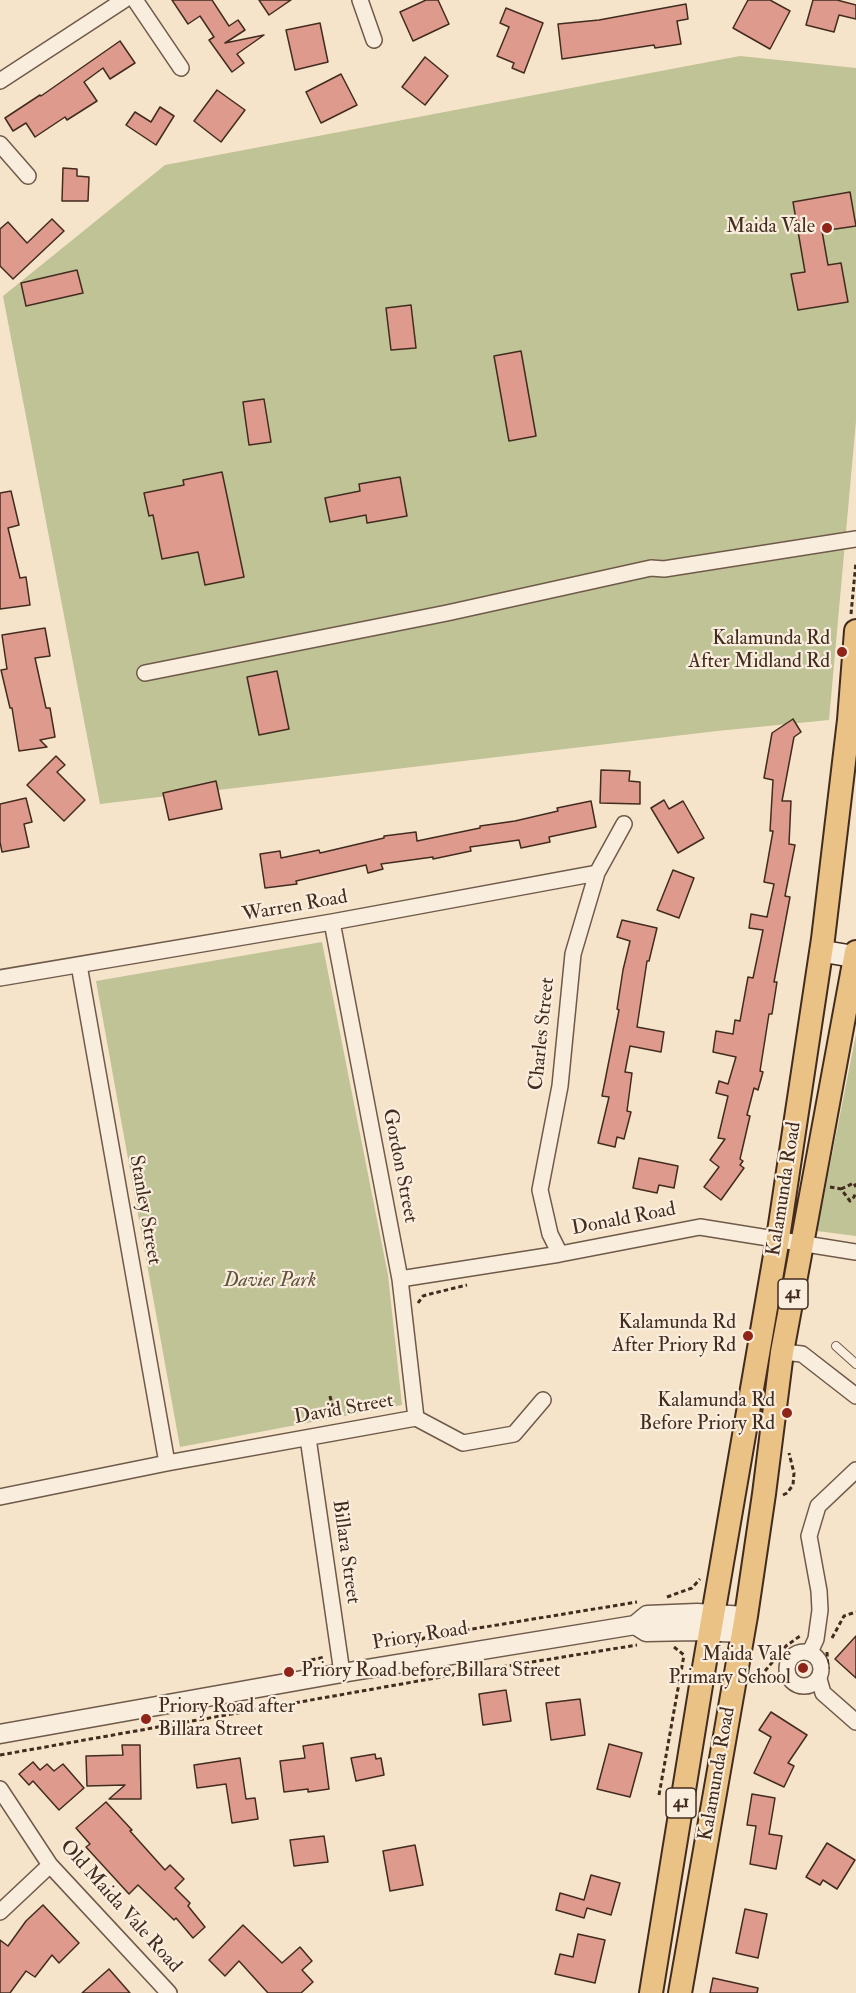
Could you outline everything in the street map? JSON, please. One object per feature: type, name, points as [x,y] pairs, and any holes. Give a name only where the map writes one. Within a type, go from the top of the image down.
[{"type":"main road","name":"Kalamunda Road","points":[[651,1993],[711,1623],[778,1238],[822,945],[849,720],[856,632]]},
{"type":"main road","points":[[822,945],[856,952]]},
{"type":"main road","name":"Kalamunda Road","points":[[680,1993],[744,1624],[764,1494],[782,1352],[856,952]]},
{"type":"street","points":[[0,81],[124,0]]},
{"type":"street","points":[[135,0],[181,68]]},
{"type":"street","points":[[360,0],[374,40]]},
{"type":"street","points":[[0,144],[28,176]]},
{"type":"street","points":[[145,673],[447,613],[651,568],[664,569],[856,539]]},
{"type":"street","name":"Charles Street","points":[[560,1254],[550,1234],[540,1190],[560,1086],[573,954],[597,873],[624,824]]},
{"type":"street","name":"Warren Road","points":[[0,978],[332,922],[597,873]]},
{"type":"street","name":"Gordon Street","points":[[332,922],[400,1279],[416,1418]]},
{"type":"street","name":"Stanley Street","points":[[79,965],[167,1463]]},
{"type":"street","name":"Donald Road","points":[[400,1279],[560,1254],[700,1227],[856,1252]]},
{"type":"street","points":[[782,1352],[802,1354],[856,1396]]},
{"type":"street","name":"David Street","points":[[0,1497],[167,1463],[416,1418],[462,1443],[514,1434],[543,1400]]},
{"type":"street","name":"Billara Street","points":[[308,1438],[342,1673]]},
{"type":"street","points":[[856,1470],[818,1506],[809,1536],[820,1610],[813,1646],[815,1655],[821,1664],[821,1674],[825,1679],[823,1693],[856,1722]]},
{"type":"street","name":"Priory Road","points":[[0,1734],[635,1624],[647,1616],[744,1624]]},
{"type":"street","points":[[813,1646],[792,1656],[788,1663],[788,1674],[795,1684],[802,1686],[825,1679]]},
{"type":"street","name":"Old Maida Vale Road","points":[[0,1789],[50,1865],[169,1993]]},
{"type":"street","points":[[0,1912],[50,1865]]},
{"type":"lane","points":[[836,1346],[856,1364]]},
{"type":"path","points":[[841,1190],[854,1183],[856,1187]]},
{"type":"path","points":[[829,1186],[841,1190],[850,1201],[856,1192]]},
{"type":"path","points":[[775,1496],[787,1493],[793,1485],[794,1473],[789,1446]]},
{"type":"path","points":[[657,1598],[692,1588],[702,1576]]},
{"type":"path","points":[[411,1648],[423,1638],[436,1635],[646,1600]]},
{"type":"path","points":[[825,1679],[828,1645],[844,1616],[856,1612]]},
{"type":"path","points":[[751,1680],[760,1677],[786,1646],[798,1637],[803,1635],[813,1646]]},
{"type":"path","points":[[0,1755],[642,1644]]},
{"type":"path","points":[[671,1645],[684,1655]]},
{"type":"path","points":[[306,1661],[339,1654]]},
{"type":"path","points":[[659,1796],[681,1669]]},
{"type":"green space","points":[[740,56],[856,68],[856,421],[829,720],[717,731],[100,804],[3,296],[165,165]]},
{"type":"green space","name":"Davies Park","points":[[322,942],[388,1275],[402,1405],[180,1447],[96,981]]},
{"type":"green space","points":[[856,1034],[856,1236],[817,1231]]},
{"type":"building","points":[[172,0],[212,0],[229,26],[238,20],[245,30],[225,43],[264,35],[237,54],[244,63],[232,72],[209,40],[214,37],[200,16],[188,24]]},
{"type":"building","points":[[259,0],[291,0],[269,15]]},
{"type":"building","points":[[426,0],[438,0],[449,24],[413,41],[400,12]]},
{"type":"building","points":[[748,0],[770,0],[790,11],[770,49],[733,28]]},
{"type":"building","points":[[813,0],[837,0],[856,5],[856,19],[839,15],[834,32],[806,25]]},
{"type":"building","points":[[686,4],[688,19],[677,21],[681,44],[655,48],[654,45],[562,59],[558,24],[599,20]]},
{"type":"building","points":[[506,8],[543,23],[524,73],[512,68],[514,63],[497,56],[509,27],[500,23]]},
{"type":"building","points":[[320,23],[328,62],[295,70],[286,30]]},
{"type":"building","points":[[120,41],[135,63],[110,79],[103,68],[84,82],[97,101],[67,120],[65,117],[35,137],[26,123],[13,131],[5,118]]},
{"type":"building","points":[[425,57],[448,76],[425,105],[402,87]]},
{"type":"building","points":[[341,74],[357,105],[321,123],[306,92]]},
{"type":"building","points":[[217,90],[245,110],[221,142],[194,121]]},
{"type":"building","points":[[160,107],[174,116],[156,145],[126,125],[135,112],[151,122]]},
{"type":"building","points":[[63,168],[77,169],[77,176],[89,177],[88,201],[62,201]]},
{"type":"building","points":[[850,192],[856,226],[822,231],[828,265],[841,263],[848,302],[798,310],[791,274],[805,272],[793,202]]},
{"type":"building","points":[[52,219],[64,231],[13,279],[0,266],[0,229],[8,222],[27,243]]},
{"type":"building","points":[[77,270],[83,293],[26,306],[21,283]]},
{"type":"building","points":[[411,305],[416,348],[391,350],[386,308]]},
{"type":"building","points":[[521,351],[536,436],[509,441],[494,356]]},
{"type":"building","points":[[264,399],[271,442],[249,445],[243,402]]},
{"type":"building","points":[[222,472],[244,577],[205,585],[198,552],[162,559],[153,515],[149,516],[144,493],[184,485],[183,480]]},
{"type":"building","points":[[400,477],[407,516],[367,523],[366,515],[330,522],[325,498],[360,491],[359,484]]},
{"type":"building","points":[[11,491],[19,525],[8,528],[20,578],[26,577],[30,605],[0,609],[0,493]]},
{"type":"building","points":[[45,628],[50,656],[35,658],[46,708],[50,708],[55,737],[40,740],[47,747],[19,751],[12,708],[10,708],[1,670],[7,669],[2,635]]},
{"type":"building","points":[[277,671],[289,729],[259,735],[247,677]]},
{"type":"building","points":[[793,719],[801,732],[794,737],[782,801],[791,801],[789,844],[795,845],[785,896],[790,897],[774,982],[777,982],[772,1014],[769,1014],[760,1071],[763,1072],[758,1090],[754,1088],[747,1115],[750,1116],[740,1159],[743,1161],[740,1165],[744,1168],[721,1200],[704,1187],[719,1167],[710,1160],[725,1139],[718,1138],[728,1096],[716,1093],[719,1081],[728,1084],[736,1057],[713,1052],[716,1031],[733,1034],[735,1020],[740,1021],[748,977],[753,978],[763,930],[749,928],[751,914],[767,917],[774,884],[764,882],[773,831],[770,831],[773,780],[764,778],[772,733]]},
{"type":"building","points":[[56,756],[65,765],[57,772],[85,800],[64,821],[27,785]]},
{"type":"building","points":[[601,770],[630,771],[629,781],[640,782],[640,804],[600,803]]},
{"type":"building","points":[[216,781],[222,809],[169,820],[163,793]]},
{"type":"building","points":[[26,798],[32,822],[24,824],[29,847],[2,852],[0,804]]},
{"type":"building","points":[[664,800],[669,809],[683,801],[704,838],[678,853],[651,808]]},
{"type":"building","points":[[591,801],[596,827],[549,837],[550,842],[521,848],[519,840],[470,847],[471,851],[433,859],[433,857],[381,864],[383,869],[368,873],[366,865],[296,881],[297,884],[265,888],[260,854],[280,851],[281,858],[319,850],[320,853],[384,838],[384,836],[416,832],[417,841],[480,828],[480,826],[515,821],[558,811],[557,808]]},
{"type":"building","points":[[673,870],[694,878],[679,918],[657,910]]},
{"type":"building","points":[[622,920],[657,928],[649,961],[647,961],[637,1027],[664,1032],[661,1052],[630,1046],[625,1072],[632,1073],[627,1111],[631,1112],[624,1139],[617,1137],[615,1147],[598,1143],[609,1097],[602,1096],[630,941],[617,937]]},
{"type":"building","points":[[639,1158],[678,1166],[674,1188],[659,1185],[657,1193],[633,1188]]},
{"type":"building","points":[[856,1636],[856,1678],[835,1659]]},
{"type":"building","points":[[506,1690],[511,1721],[483,1725],[479,1694]]},
{"type":"building","points":[[580,1699],[585,1735],[551,1740],[546,1703]]},
{"type":"building","points":[[771,1712],[807,1735],[788,1763],[794,1766],[784,1787],[754,1773],[771,1737],[759,1730]]},
{"type":"building","points":[[323,1743],[329,1789],[284,1792],[280,1761],[305,1758],[303,1746]]},
{"type":"building","points":[[609,1744],[642,1753],[630,1797],[597,1789]]},
{"type":"building","points":[[122,1745],[140,1745],[141,1799],[109,1799],[125,1785],[87,1786],[86,1756],[123,1755]]},
{"type":"building","points":[[375,1754],[376,1759],[381,1758],[384,1775],[356,1781],[351,1758]]},
{"type":"building","points":[[240,1758],[246,1799],[255,1798],[258,1819],[232,1823],[226,1784],[197,1788],[194,1765]]},
{"type":"building","points":[[33,1762],[40,1770],[47,1764],[54,1771],[63,1764],[84,1788],[59,1810],[33,1781],[29,1785],[19,1774]]},
{"type":"building","points":[[752,1794],[775,1798],[769,1834],[782,1836],[776,1869],[750,1864],[756,1826],[747,1825]]},
{"type":"building","points":[[106,1802],[165,1870],[170,1865],[184,1879],[175,1888],[190,1903],[188,1906],[205,1927],[193,1938],[176,1918],[174,1920],[138,1885],[129,1894],[86,1847],[90,1844],[76,1828]]},
{"type":"building","points":[[324,1836],[328,1862],[294,1866],[290,1840]]},
{"type":"building","points":[[827,1843],[855,1860],[837,1889],[823,1880],[820,1885],[806,1877]]},
{"type":"building","points":[[415,1845],[423,1885],[390,1891],[383,1851]]},
{"type":"building","points":[[591,1875],[620,1883],[611,1915],[587,1908],[584,1918],[556,1910],[560,1893],[584,1900]]},
{"type":"building","points":[[43,1905],[79,1943],[59,1963],[52,1955],[35,1977],[26,1971],[10,1993],[0,1993],[0,1940],[8,1946],[26,1921]]},
{"type":"building","points":[[745,1909],[767,1914],[758,1958],[736,1953]]},
{"type":"building","points":[[243,1925],[282,1963],[300,1947],[312,1961],[302,1970],[313,1982],[301,1993],[268,1993],[239,1961],[225,1976],[209,1960]]},
{"type":"building","points":[[578,1934],[605,1940],[595,1983],[555,1974],[560,1954],[573,1957]]},
{"type":"building","points":[[109,1969],[130,1993],[82,1993]]},
{"type":"building","points":[[713,1978],[758,1988],[757,1993],[710,1993]]},
{"type":"place","name":"Maida Vale","points":[[827,228]]},
{"type":"place","name":"Kalamunda Rd After Midland Rd","points":[[842,652]]},
{"type":"place","name":"Kalamunda Rd After Priory Rd","points":[[748,1336]]},
{"type":"place","name":"Kalamunda Rd Before Priory Rd","points":[[787,1413]]},
{"type":"place","name":"Maida Vale Primary School","points":[[803,1668]]},
{"type":"place","name":"Priory Road before Billara Street","points":[[289,1672]]},
{"type":"place","name":"Priory Road after Billara Street","points":[[146,1719]]}]
